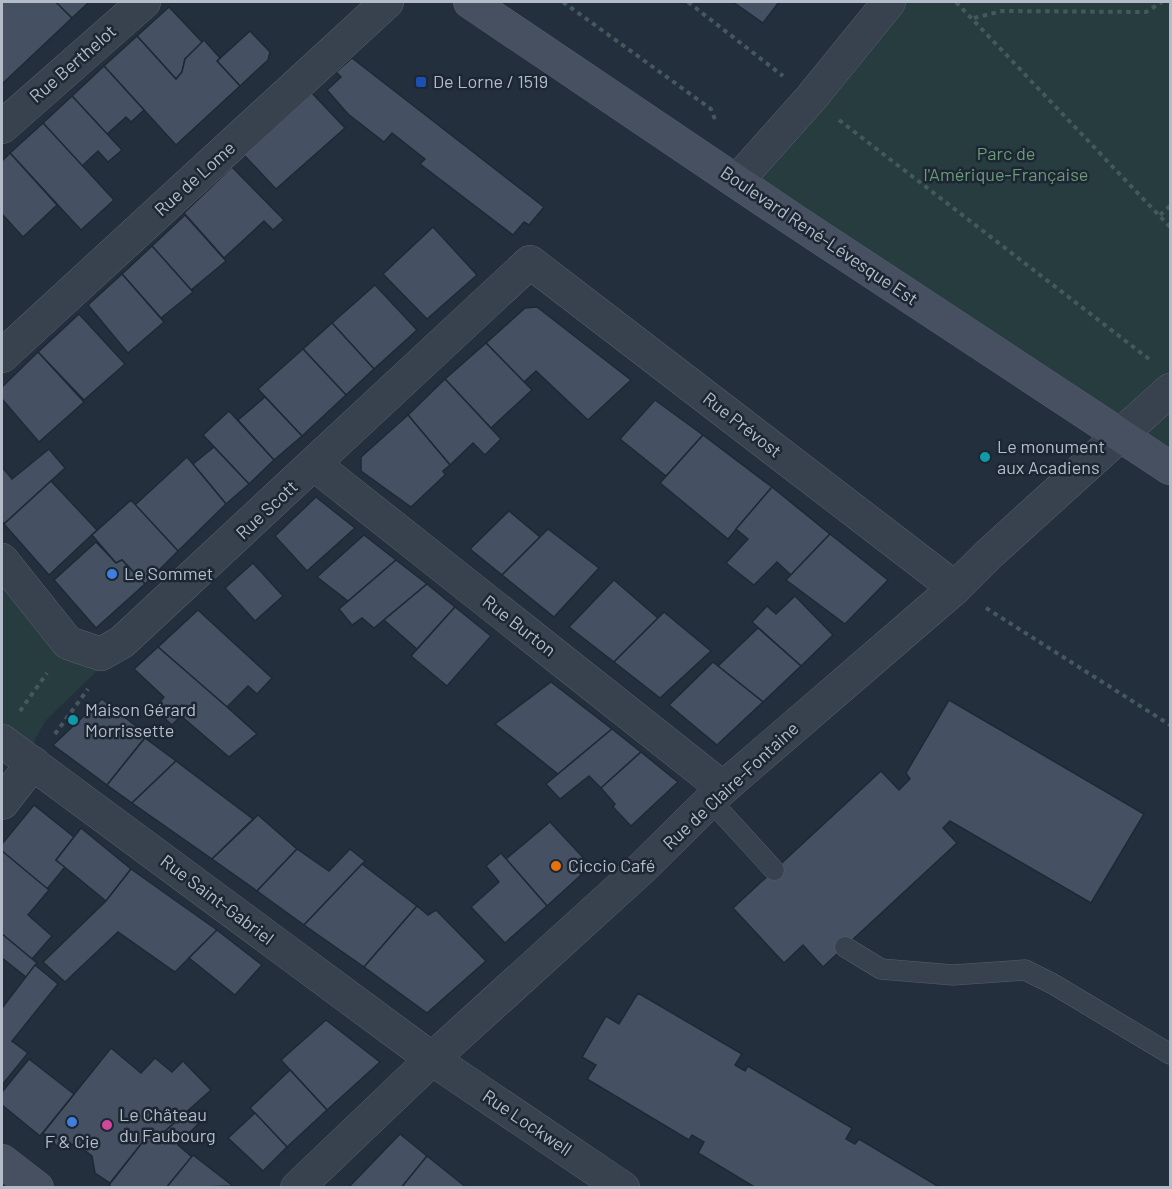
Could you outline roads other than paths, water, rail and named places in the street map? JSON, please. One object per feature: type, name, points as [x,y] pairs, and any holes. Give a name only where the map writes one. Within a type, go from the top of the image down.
[{"type":"main road","name":"Boulevard René-Lévesque Est","points":[[470,2],[1120,437],[1170,468]]},
{"type":"main road","points":[[2,1161],[37,1188]]},
{"type":"street","name":"Rue Berthelot","points":[[2,127],[144,2]]},
{"type":"street","name":"Rue de Lome","points":[[2,356],[387,2]]},
{"type":"street","points":[[737,181],[811,98],[889,2]]},
{"type":"street","name":"Rue Scott","points":[[2,560],[68,643],[101,654],[122,642],[315,465],[530,262]]},
{"type":"street","name":"Rue Prévost","points":[[530,262],[955,588]]},
{"type":"street","name":"Rue de Claire-Fontaine","points":[[297,1188],[432,1059],[632,878],[717,795],[955,588],[989,554],[1170,390]]},
{"type":"street","name":"Rue Burton","points":[[315,465],[717,795]]},
{"type":"street","name":"Rue Saint-Gabriel","points":[[8,730],[33,764],[432,1059]]},
{"type":"street","points":[[2,803],[33,764]]},
{"type":"street","name":"Rue Lockwell","points":[[432,1059],[623,1188]]},
{"type":"lane","points":[[717,795],[774,870]]},
{"type":"lane","points":[[845,947],[881,969],[952,975],[1025,970],[1053,984],[1170,1054]]},
{"type":"place","name":"De Lorne / 1519","points":[[421,82]]},
{"type":"place","name":"Le monument aux Acadiens","points":[[985,457]]},
{"type":"place","name":"Le Sommet","points":[[112,574]]},
{"type":"place","name":"Maison Gérard Morrissette","points":[[73,720]]},
{"type":"place","name":"Ciccio Café","points":[[556,866]]},
{"type":"place","name":"F & Cie","points":[[72,1122]]},
{"type":"place","name":"Le Château du Faubourg","points":[[107,1125]]},
{"type":"park label","name":"Parc de l'Amérique-Française","points":[[1006,164]]}]
